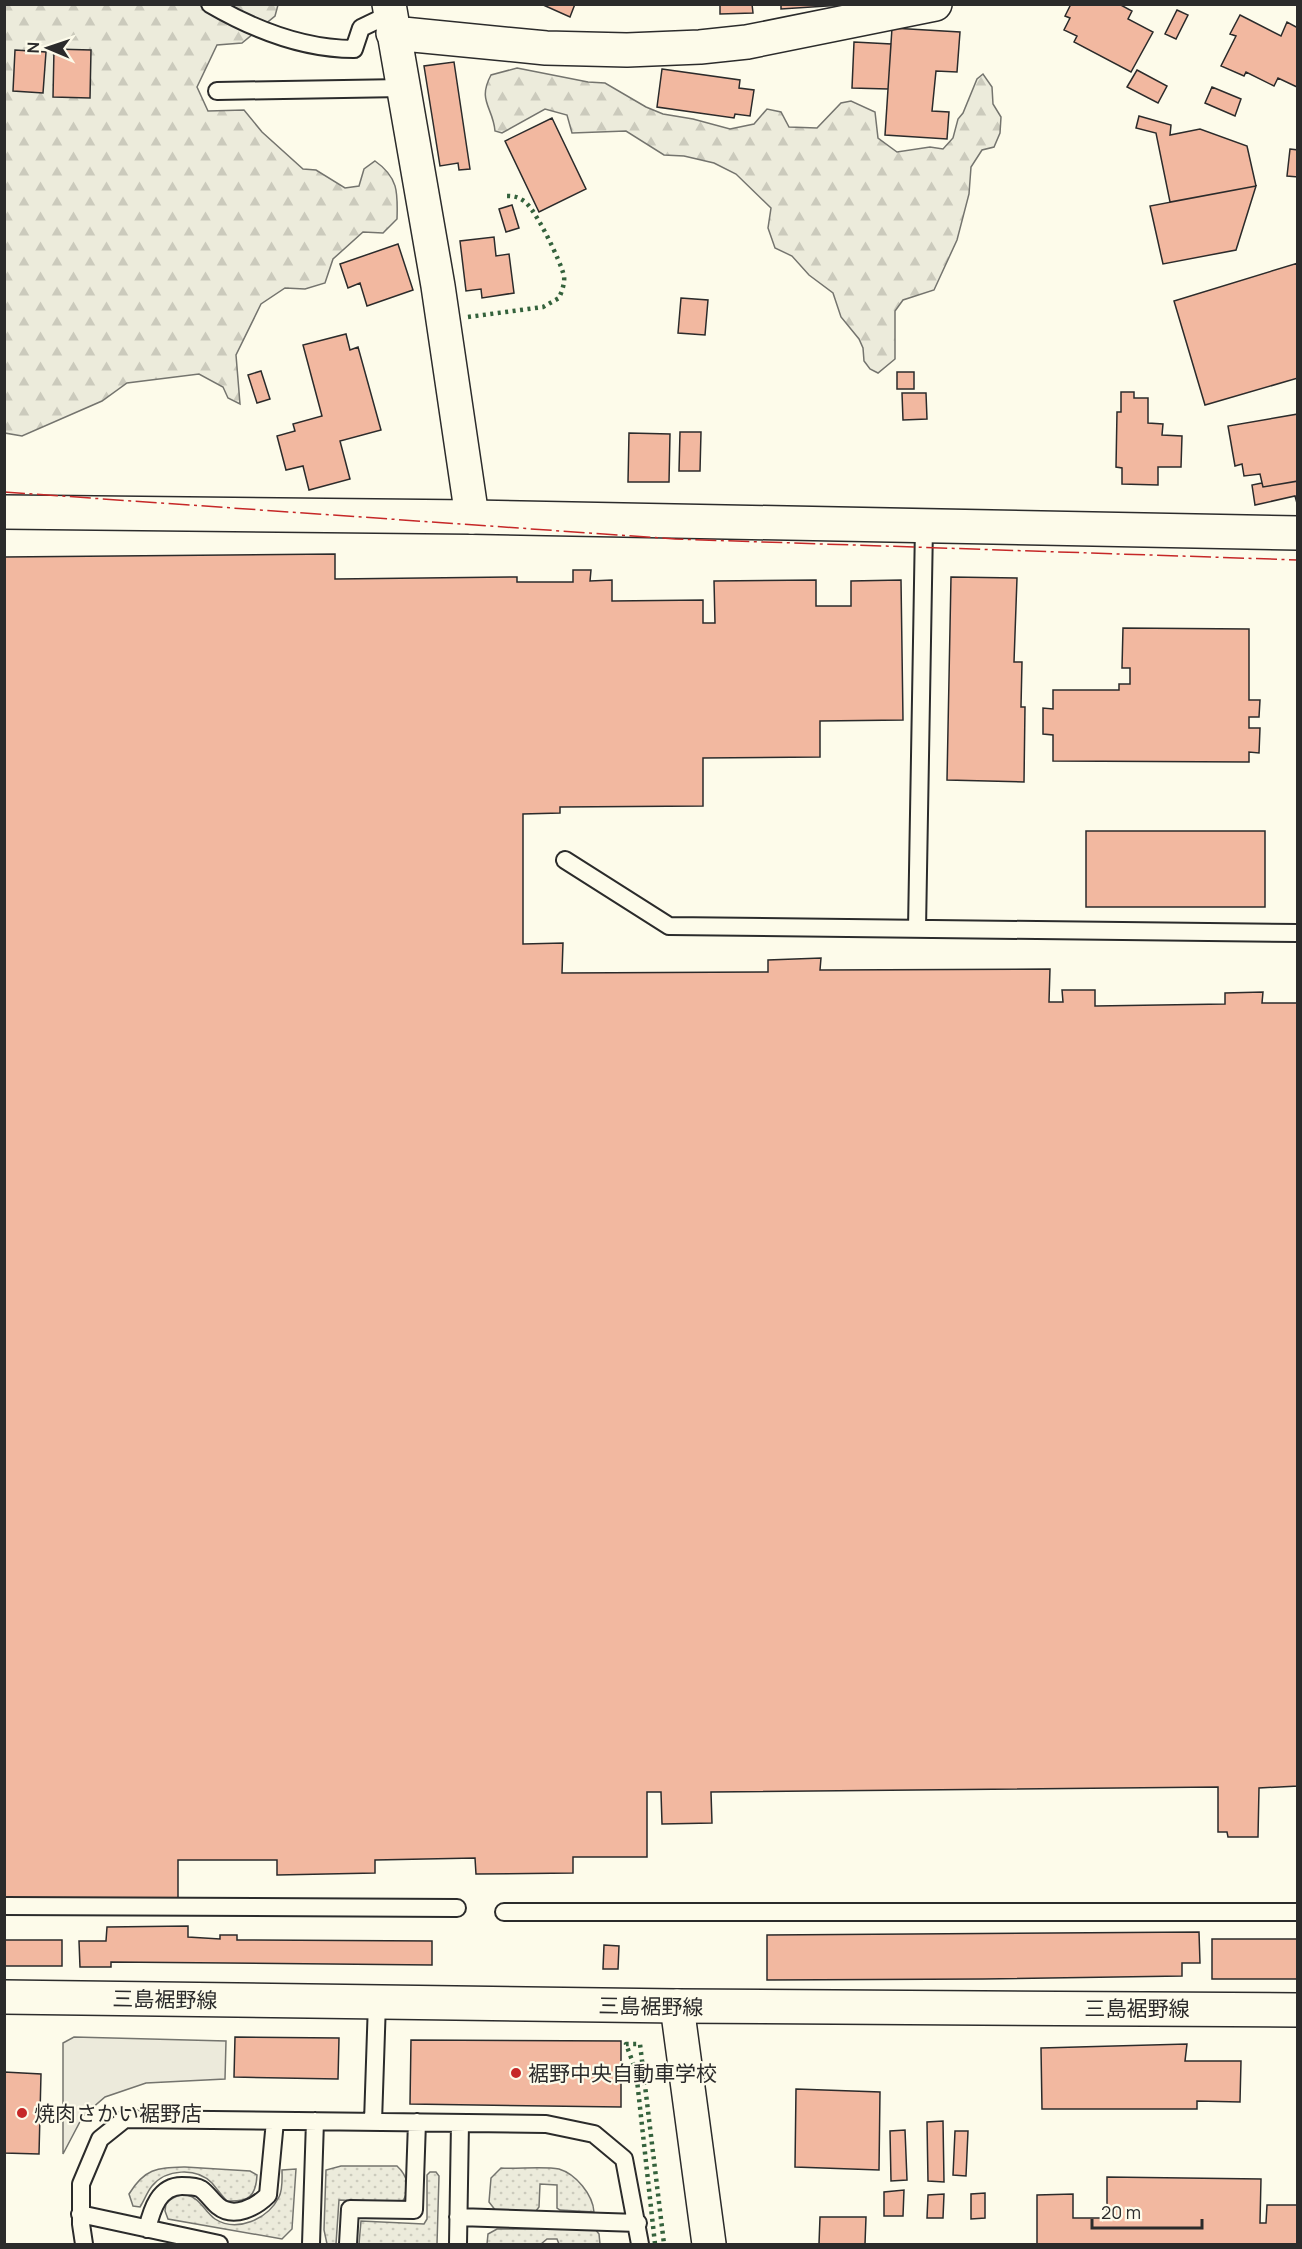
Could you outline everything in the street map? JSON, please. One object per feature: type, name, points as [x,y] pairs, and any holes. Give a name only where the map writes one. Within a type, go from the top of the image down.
[{"type":"street","points":[[472,517],[438,286],[391,17],[546,48],[627,50],[747,42],[935,4]]},
{"type":"street","points":[[4,512],[472,517],[1298,533]]},
{"type":"street","name":"三島裾野線","points":[[4,1997],[678,2006],[1298,2010]]},
{"type":"street","points":[[678,2006],[709,2244]]},
{"type":"lane","points":[[210,4],[234,18],[290,39],[340,49],[354,49],[361,28],[391,17]]},
{"type":"lane","points":[[217,91],[403,88]]},
{"type":"lane","points":[[917,929],[924,526]]},
{"type":"lane","points":[[565,860],[669,926],[1298,933]]},
{"type":"lane","points":[[4,1906],[458,1908]]},
{"type":"lane","points":[[504,1912],[1298,1912]]},
{"type":"lane","points":[[373,2122],[377,2002]]},
{"type":"lane","points":[[84,2244],[80,2214],[81,2184],[100,2139],[125,2119],[546,2124],[594,2134],[624,2159],[638,2223],[640,2244]]},
{"type":"lane","points":[[147,2229],[161,2194],[170,2187],[201,2189],[220,2208],[230,2210],[248,2210],[259,2204],[268,2195],[275,2121]]},
{"type":"lane","points":[[311,2244],[315,2121]]},
{"type":"lane","points":[[348,2244],[350,2209],[414,2210],[417,2122]]},
{"type":"lane","points":[[458,2244],[460,2123]]},
{"type":"lane","points":[[80,2214],[147,2229],[164,2239],[219,2244]]},
{"type":"lane","points":[[458,2217],[638,2223]]},
{"type":"green space","points":[[4,5],[278,5],[275,16],[242,43],[217,45],[197,87],[208,111],[244,110],[262,132],[303,169],[316,170],[345,188],[359,186],[364,169],[375,161],[392,179],[397,193],[397,219],[383,233],[363,232],[333,259],[325,283],[305,289],[285,288],[261,304],[236,355],[240,404],[228,398],[223,387],[199,374],[127,383],[102,401],[22,436],[5,433]]},
{"type":"green space","points":[[517,68],[588,82],[605,83],[646,107],[663,114],[730,129],[754,124],[767,109],[781,112],[789,127],[817,128],[841,103],[851,101],[875,112],[878,138],[897,152],[930,147],[943,149],[953,138],[958,119],[963,113],[977,79],[983,74],[992,87],[993,104],[1001,117],[1000,133],[994,147],[982,150],[971,167],[969,194],[957,240],[934,290],[903,300],[895,311],[895,359],[878,373],[870,369],[864,361],[863,348],[859,339],[841,317],[833,293],[809,275],[792,256],[775,248],[768,228],[771,208],[736,174],[714,163],[684,156],[664,155],[626,131],[572,133],[567,115],[545,109],[502,133],[495,131],[487,104],[485,91],[487,84],[491,75]]},
{"type":"green space","points":[[341,2166],[397,2166],[406,2179],[407,2193],[402,2202],[339,2200],[336,2244],[327,2244],[324,2230],[326,2170]]},
{"type":"green space","points":[[185,2167],[250,2171],[257,2175],[255,2188],[250,2197],[227,2201],[212,2183],[198,2174],[173,2173],[158,2180],[150,2188],[140,2207],[133,2206],[129,2194],[146,2174],[159,2169]]},
{"type":"green space","points":[[501,2168],[559,2169],[572,2175],[587,2192],[594,2212],[560,2210],[557,2208],[557,2185],[540,2184],[539,2207],[536,2211],[496,2211],[489,2202],[491,2178]]},
{"type":"green space","points":[[296,2169],[292,2229],[282,2239],[168,2219],[165,2211],[168,2201],[187,2195],[199,2202],[215,2219],[233,2225],[242,2224],[260,2217],[274,2205],[282,2187],[282,2170]]},
{"type":"green space","points":[[430,2172],[436,2172],[439,2176],[437,2244],[359,2244],[361,2221],[424,2224],[427,2219],[427,2175]]},
{"type":"green space","points":[[497,2229],[595,2229],[599,2234],[600,2244],[559,2244],[557,2239],[547,2239],[541,2244],[487,2244],[488,2234]]},
{"type":"shaded area","points":[[74,2037],[226,2041],[225,2079],[146,2083],[105,2097],[83,2116],[63,2154],[63,2043]]},
{"type":"building","points":[[541,4],[575,4],[570,17]]},
{"type":"building","points":[[720,4],[752,4],[753,13],[720,14]]},
{"type":"building","points":[[781,4],[842,4],[842,5],[781,9]]},
{"type":"building","points":[[1071,4],[1119,4],[1132,11],[1128,19],[1153,32],[1131,72],[1074,42],[1077,36],[1064,30],[1070,18],[1065,16]]},
{"type":"building","points":[[1177,10],[1188,15],[1176,39],[1165,34]]},
{"type":"building","points":[[1240,15],[1281,36],[1287,22],[1298,28],[1297,87],[1278,78],[1274,86],[1246,72],[1244,76],[1221,66],[1236,36],[1230,34]]},
{"type":"building","points":[[892,28],[960,32],[957,72],[936,71],[932,111],[949,112],[947,139],[885,135]]},
{"type":"building","points":[[854,42],[891,44],[888,89],[852,88]]},
{"type":"building","points":[[54,49],[91,50],[90,98],[53,97]]},
{"type":"building","points":[[15,50],[46,52],[43,93],[13,91]]},
{"type":"building","points":[[454,62],[470,169],[459,170],[458,163],[440,166],[424,66]]},
{"type":"building","points":[[662,69],[740,80],[739,88],[754,90],[750,116],[735,114],[734,118],[657,107]]},
{"type":"building","points":[[1137,70],[1167,86],[1158,103],[1127,87]]},
{"type":"building","points":[[1212,87],[1241,99],[1235,116],[1205,103]]},
{"type":"building","points":[[1139,116],[1171,125],[1170,135],[1200,129],[1247,146],[1256,186],[1170,202],[1156,133],[1136,128]]},
{"type":"building","points":[[552,118],[586,189],[539,212],[505,141]]},
{"type":"building","points":[[1290,149],[1298,150],[1298,177],[1287,176]]},
{"type":"building","points":[[1256,186],[1236,250],[1163,264],[1150,206]]},
{"type":"building","points":[[512,205],[519,228],[506,232],[499,209]]},
{"type":"building","points":[[494,237],[496,256],[509,254],[514,293],[482,298],[481,289],[466,291],[460,241]]},
{"type":"building","points":[[398,244],[413,290],[367,306],[360,283],[348,288],[340,264]]},
{"type":"building","points":[[1298,263],[1298,378],[1205,405],[1174,301]]},
{"type":"building","points":[[681,298],[708,300],[705,335],[678,333]]},
{"type":"building","points":[[346,334],[350,350],[358,347],[381,430],[340,441],[350,479],[309,490],[303,466],[286,470],[277,436],[295,431],[293,424],[322,416],[303,345]]},
{"type":"building","points":[[261,371],[270,399],[257,403],[248,375]]},
{"type":"building","points":[[897,372],[914,372],[914,389],[897,389]]},
{"type":"building","points":[[1121,392],[1134,392],[1134,398],[1148,398],[1148,423],[1163,424],[1162,435],[1182,436],[1181,467],[1158,467],[1158,485],[1122,484],[1122,468],[1116,467],[1117,412],[1121,412]]},
{"type":"building","points":[[902,393],[926,393],[927,419],[903,420]]},
{"type":"building","points":[[1298,414],[1298,481],[1263,487],[1260,474],[1244,476],[1242,464],[1235,466],[1228,426]]},
{"type":"building","points":[[680,432],[701,432],[700,471],[679,471]]},
{"type":"building","points":[[629,433],[670,434],[669,482],[628,482]]},
{"type":"building","points":[[1298,481],[1298,507],[1295,496],[1255,505],[1252,485],[1262,483],[1263,487]]},
{"type":"building","points":[[335,554],[335,579],[517,577],[517,582],[573,582],[573,570],[591,570],[590,581],[612,580],[612,601],[703,600],[703,623],[715,623],[714,581],[816,580],[816,606],[851,606],[851,581],[901,580],[903,720],[820,721],[820,757],[703,758],[703,806],[560,807],[560,813],[523,814],[523,944],[563,943],[562,973],[768,972],[768,960],[821,958],[820,970],[1050,969],[1049,1002],[1063,1002],[1062,990],[1095,990],[1095,1006],[1225,1004],[1225,993],[1263,992],[1262,1003],[1298,1003],[1298,1786],[1259,1788],[1258,1837],[1228,1837],[1227,1832],[1218,1832],[1218,1787],[711,1792],[712,1823],[662,1824],[661,1792],[647,1792],[647,1857],[573,1857],[573,1873],[476,1874],[475,1858],[375,1860],[375,1873],[277,1875],[277,1860],[178,1860],[178,1898],[4,1898],[4,557]]},
{"type":"building","points":[[951,577],[1017,578],[1014,662],[1022,662],[1021,707],[1025,707],[1024,782],[947,780]]},
{"type":"building","points":[[1123,628],[1249,629],[1249,700],[1260,700],[1259,717],[1249,717],[1249,728],[1260,728],[1259,753],[1249,752],[1249,762],[1053,761],[1053,735],[1043,734],[1043,708],[1053,709],[1053,690],[1119,690],[1119,684],[1130,684],[1130,668],[1122,668]]},
{"type":"building","points":[[1086,831],[1265,831],[1265,907],[1086,907]]},
{"type":"building","points":[[188,1926],[188,1937],[220,1939],[220,1935],[237,1935],[237,1940],[432,1941],[432,1965],[111,1962],[111,1967],[80,1967],[79,1941],[106,1941],[107,1927]]},
{"type":"building","points":[[1199,1932],[1200,1963],[1182,1963],[1182,1976],[767,1980],[767,1935]]},
{"type":"building","points":[[1212,1939],[1298,1939],[1298,1979],[1212,1979]]},
{"type":"building","points":[[4,1940],[62,1940],[62,1966],[4,1966]]},
{"type":"building","points":[[604,1945],[619,1946],[618,1969],[603,1969]]},
{"type":"building","points":[[235,2037],[339,2038],[338,2079],[234,2077]]},
{"type":"building","name":"裾野中央自動車学校","points":[[411,2040],[621,2041],[621,2107],[410,2104]]},
{"type":"building","points":[[1187,2044],[1185,2061],[1241,2061],[1240,2102],[1197,2101],[1197,2109],[1042,2109],[1041,2048]]},
{"type":"building","name":"焼肉さかい裾野店","points":[[4,2072],[41,2074],[39,2154],[4,2153]]},
{"type":"building","points":[[796,2089],[880,2092],[879,2170],[795,2167]]},
{"type":"building","points":[[943,2121],[944,2182],[928,2181],[927,2122]]},
{"type":"building","points":[[905,2130],[907,2180],[891,2181],[890,2131]]},
{"type":"building","points":[[955,2131],[968,2131],[966,2176],[953,2175]]},
{"type":"building","points":[[1107,2177],[1261,2179],[1260,2223],[1266,2223],[1267,2205],[1298,2205],[1298,2244],[1037,2244],[1037,2195],[1073,2194],[1073,2218],[1107,2218]]},
{"type":"building","points":[[904,2190],[903,2216],[884,2216],[884,2192]]},
{"type":"building","points":[[985,2193],[985,2218],[971,2219],[971,2194]]},
{"type":"building","points":[[944,2194],[943,2218],[927,2218],[928,2195]]},
{"type":"building","points":[[820,2217],[866,2217],[865,2244],[819,2244]]},
{"type":"hedge","points":[[468,317],[543,307],[559,298],[564,284],[562,269],[541,224],[524,201],[507,196]]},
{"type":"hedge","points":[[655,2244],[636,2071],[626,2044],[640,2044],[664,2244]]},
{"type":"power","points":[[4,492],[675,539],[1298,560]]},
{"type":"place","name":"裾野中央自動車学校","points":[[516,2073]]},
{"type":"place","name":"焼肉さかい裾野店","points":[[22,2113]]}]
